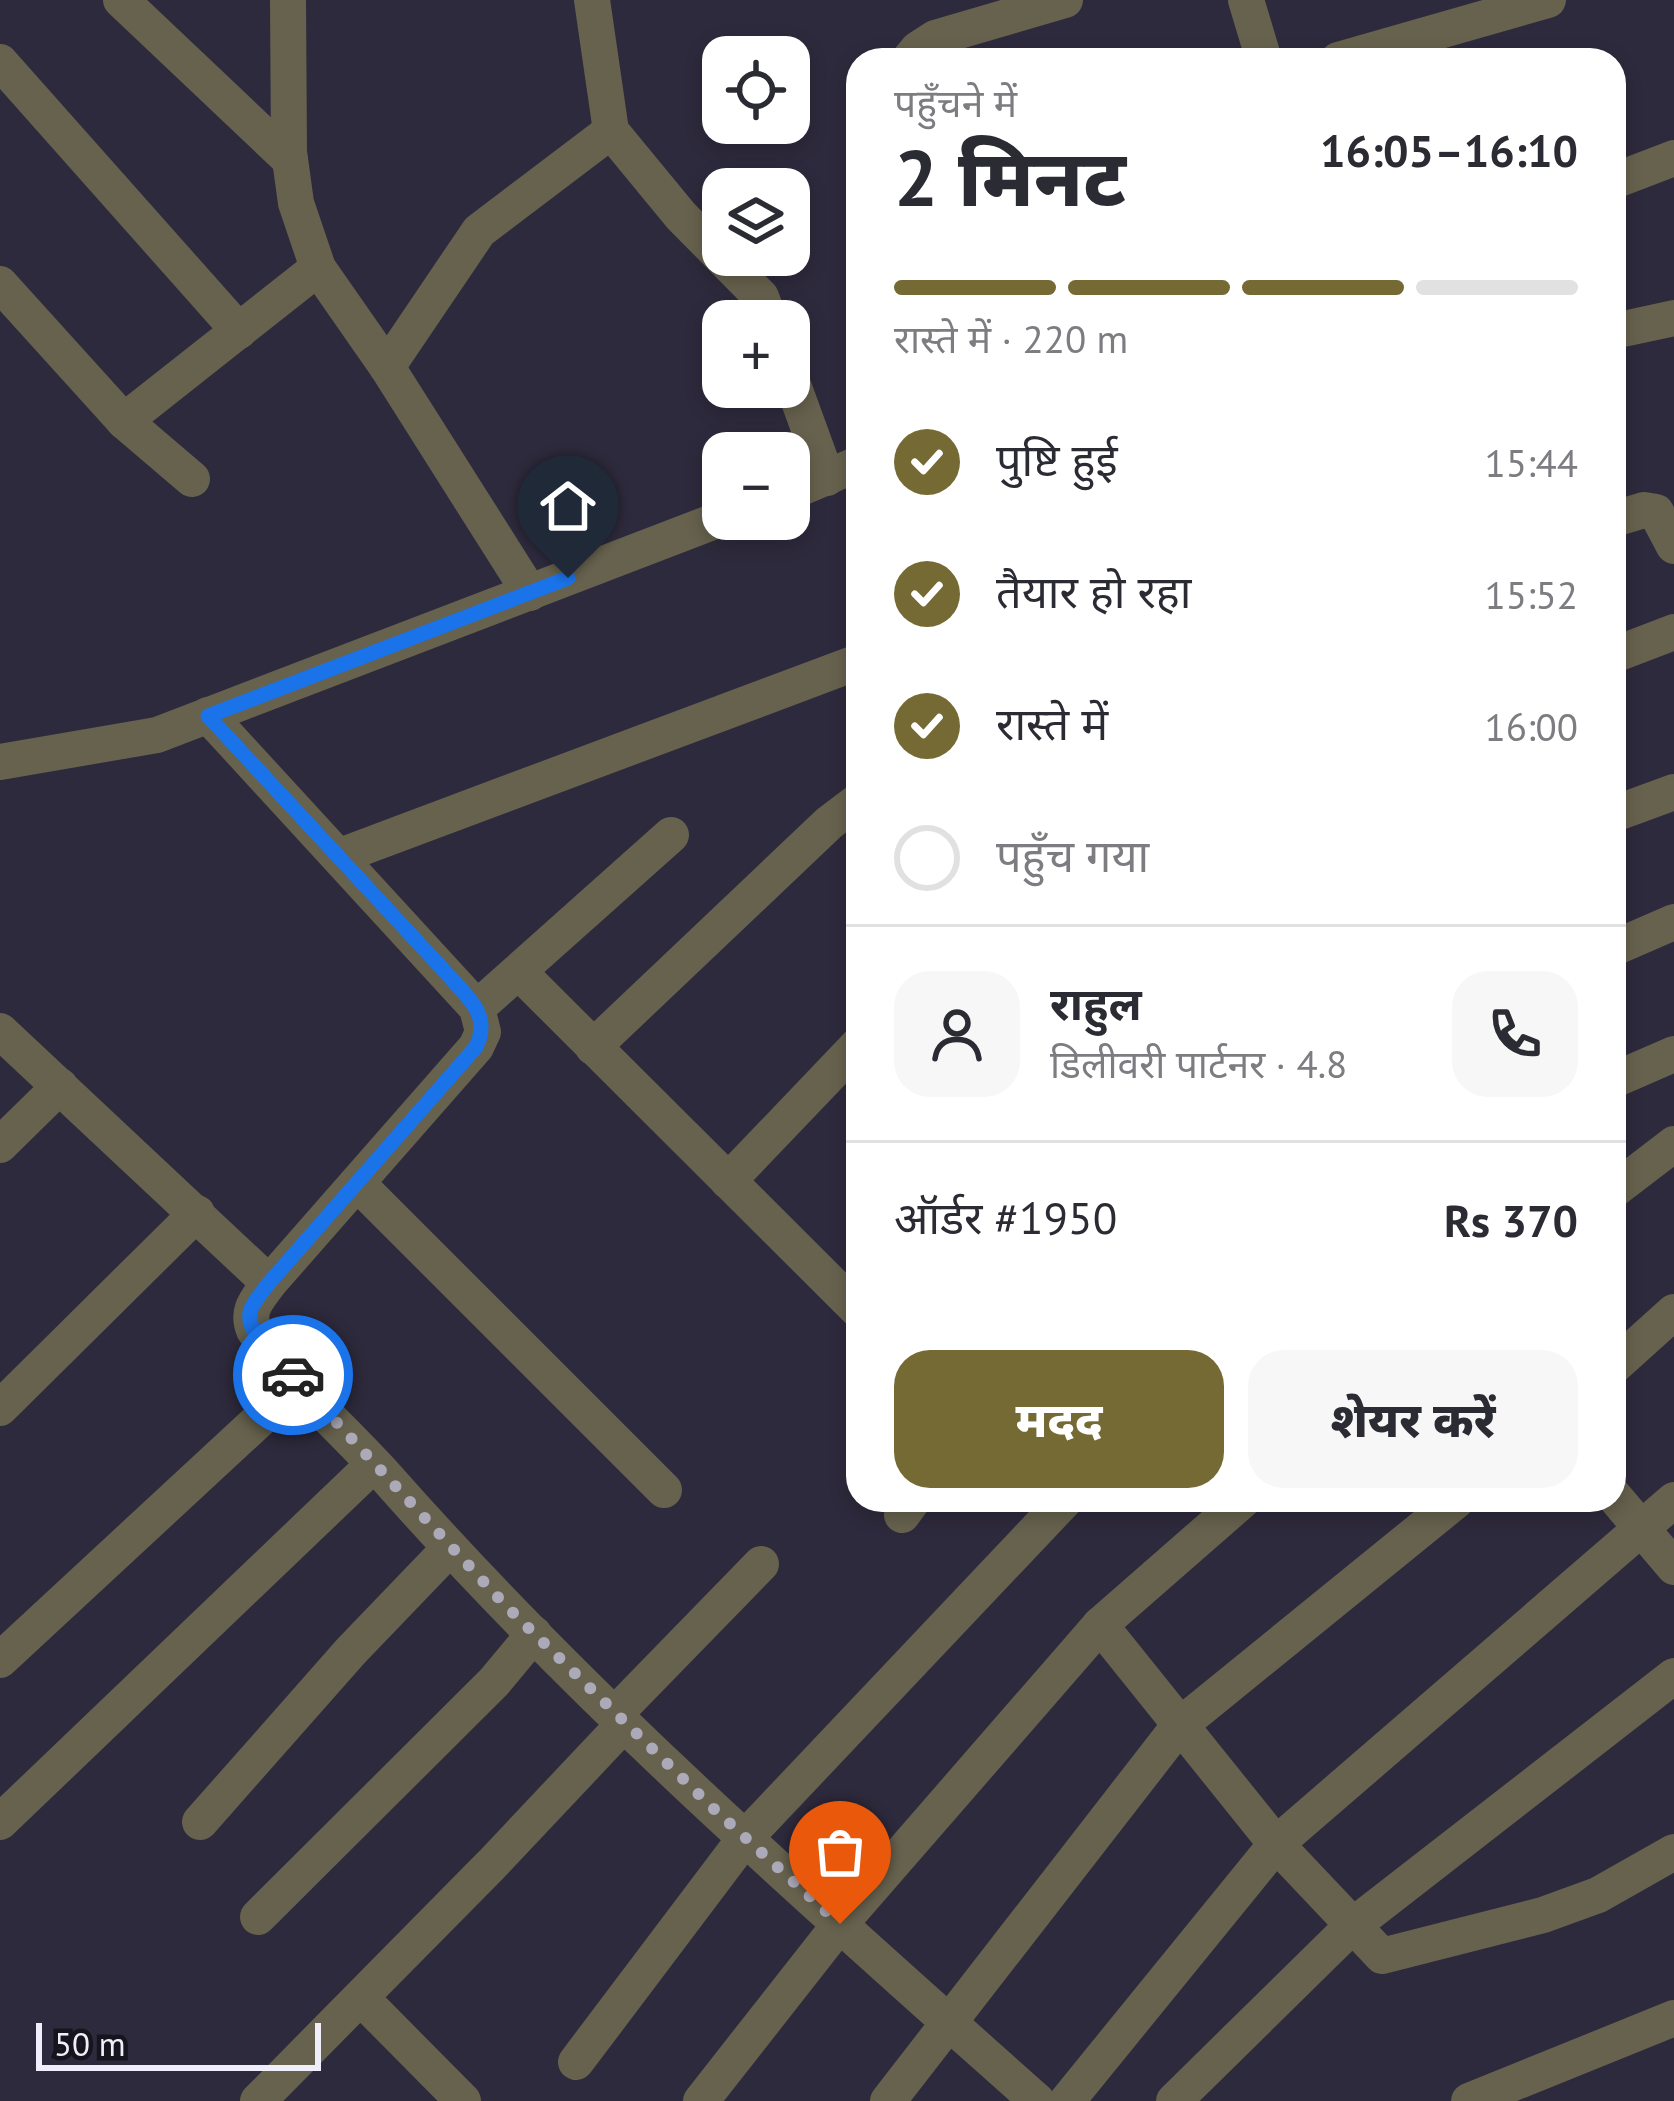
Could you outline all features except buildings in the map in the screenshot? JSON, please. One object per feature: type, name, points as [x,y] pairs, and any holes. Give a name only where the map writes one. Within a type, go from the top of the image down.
[{"type":"street","points":[[121,0],[290,160]]},
{"type":"street","points":[[289,0],[290,160],[296,203],[318,268],[530,593]]},
{"type":"street","points":[[592,0],[611,131],[681,216],[762,300]]},
{"type":"street","points":[[920,48],[935,38],[1065,0]]},
{"type":"street","points":[[1246,0],[1260,48]]},
{"type":"street","points":[[1380,48],[1548,0]]},
{"type":"street","points":[[0,62],[238,331]]},
{"type":"street","points":[[387,368],[479,231],[611,131]]},
{"type":"street","points":[[1626,176],[1674,158]]},
{"type":"street","points":[[124,421],[318,268]]},
{"type":"street","points":[[0,284],[124,421],[192,479]]},
{"type":"street","points":[[1626,328],[1674,318]]},
{"type":"street","points":[[808,408],[842,471],[810,484]]},
{"type":"street","points":[[1626,515],[1656,512],[1674,546]]},
{"type":"street","points":[[0,762],[157,735],[702,526]]},
{"type":"street","points":[[1626,650],[1674,632]]},
{"type":"street","points":[[340,856],[846,666]]},
{"type":"street","points":[[208,716],[477,1008],[483,1032],[476,1047],[269,1283],[249,1318],[260,1339],[449,1549],[620,1719],[1037,2101]]},
{"type":"street","points":[[1626,810],[1674,792]]},
{"type":"street","points":[[593,1047],[846,810]]},
{"type":"street","points":[[477,1008],[671,835]]},
{"type":"street","points":[[1626,943],[1674,922]]},
{"type":"street","points":[[520,973],[846,1298]]},
{"type":"street","points":[[0,1030],[269,1283]]},
{"type":"street","points":[[1626,1075],[1674,1054]]},
{"type":"street","points":[[728,1180],[846,1057]]},
{"type":"street","points":[[0,1145],[60,1087]]},
{"type":"street","points":[[1626,1181],[1674,1144]]},
{"type":"street","points":[[357,1183],[664,1490]]},
{"type":"street","points":[[0,1408],[197,1213]]},
{"type":"street","points":[[1626,1355],[1674,1312]]},
{"type":"street","points":[[0,1660],[300,1382]]},
{"type":"street","points":[[0,1822],[374,1464]]},
{"type":"street","points":[[1066,2101],[1276,1844],[1674,1500]]},
{"type":"street","points":[[1626,1511],[1674,1567]]},
{"type":"street","points":[[576,2062],[745,1838],[1054,1512]]},
{"type":"street","points":[[701,2101],[840,1924],[1100,1625],[1230,1512]]},
{"type":"street","points":[[888,2101],[1179,1726],[1441,1512]]},
{"type":"street","points":[[200,1822],[321,1683],[449,1549]]},
{"type":"street","points":[[258,2101],[361,1998],[761,1564]]},
{"type":"street","points":[[1100,1625],[1276,1844],[1382,1956],[1543,1915],[1598,1895],[1674,1852]]},
{"type":"street","points":[[258,1917],[494,1682],[534,1634]]},
{"type":"street","points":[[1174,2101],[1351,1927],[1674,1676]]},
{"type":"street","points":[[361,1998],[463,2101]]},
{"type":"street","points":[[1469,2101],[1674,2018]]},
{"type":"way so far","points":[[293,1375],[449,1549],[624,1724],[840,1924]]},
{"type":"route","points":[[293,1375],[254,1330],[251,1309],[476,1047],[482,1021],[477,1008],[450,977],[208,716],[568,578]]}]
